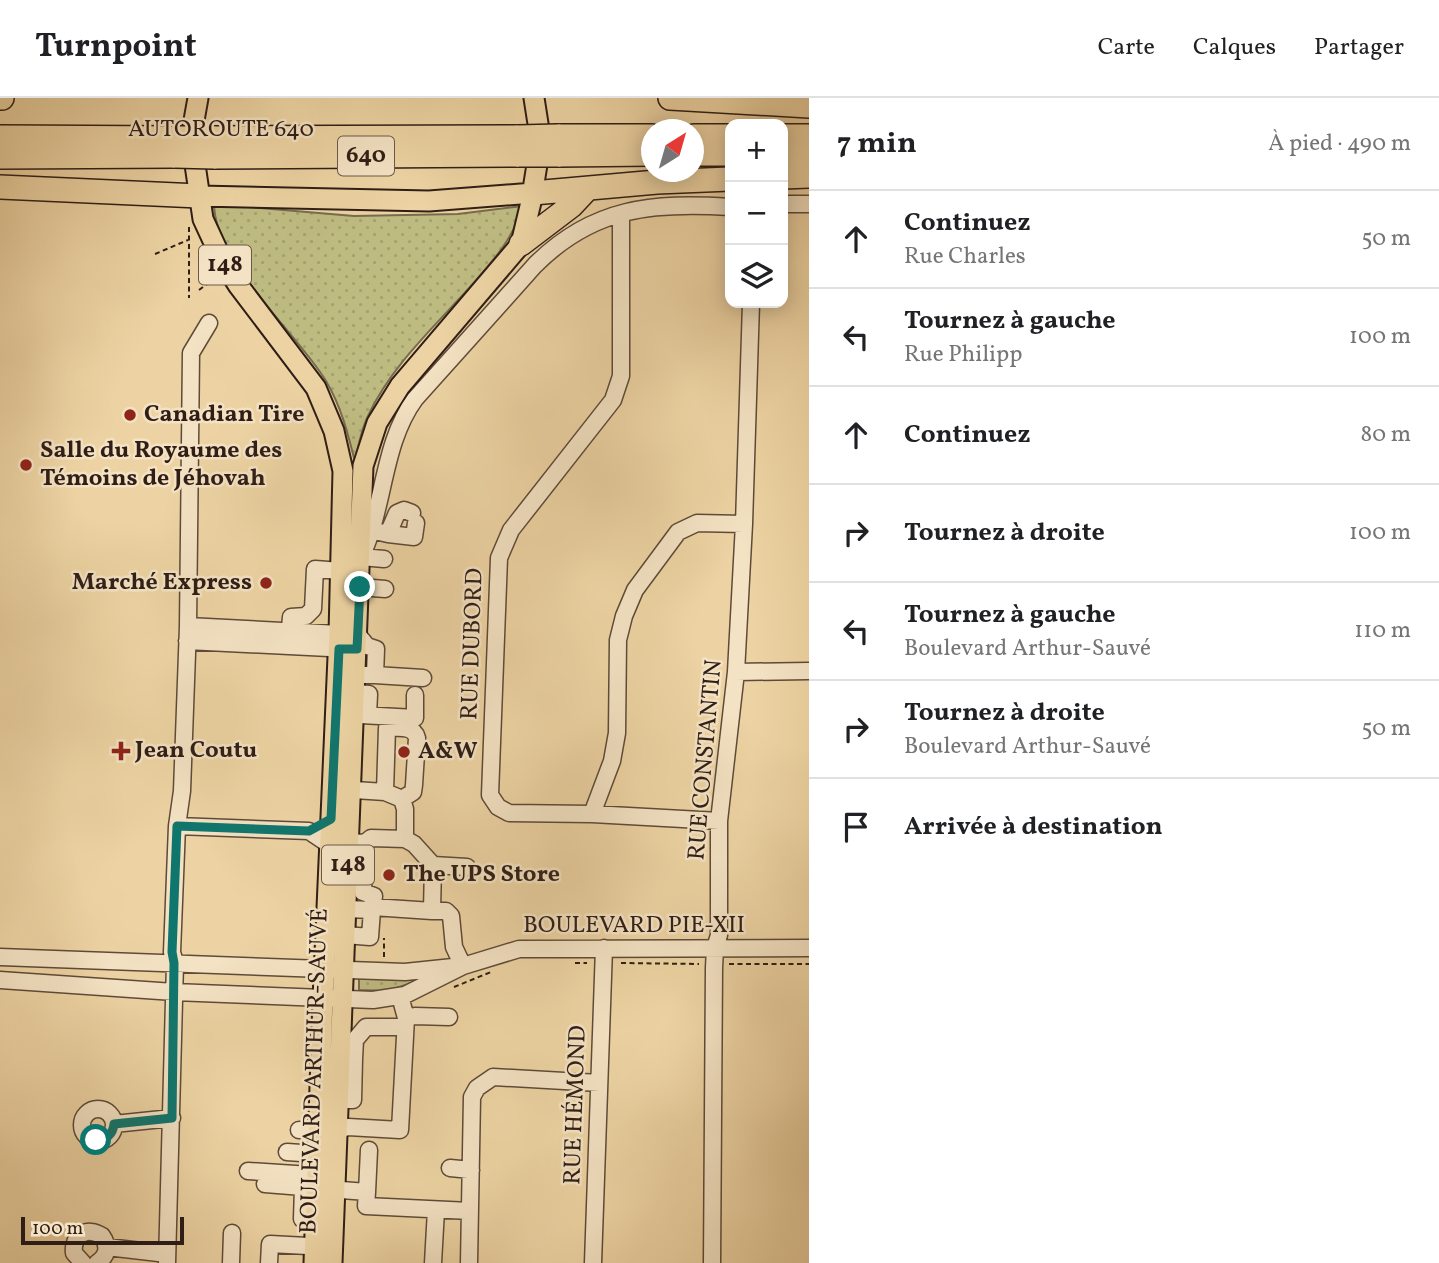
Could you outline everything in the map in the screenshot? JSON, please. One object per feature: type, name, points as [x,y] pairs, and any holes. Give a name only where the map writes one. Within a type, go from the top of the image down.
[{"type":"highway","points":[[670,98],[809,106]]},
{"type":"highway","points":[[704,136],[725,136]]},
{"type":"highway","points":[[788,136],[809,136]]},
{"type":"highway","name":"AUTOROUTE 640","points":[[0,137],[175,147],[558,146],[641,153]]},
{"type":"highway","name":"AUTOROUTE 640","points":[[558,146],[641,137]]},
{"type":"highway","name":"AUTOROUTE 640","points":[[0,157],[175,147]]},
{"type":"highway","points":[[704,154],[725,154]]},
{"type":"highway","points":[[788,154],[809,154]]},
{"type":"highway","points":[[788,177],[809,176]]},
{"type":"highway","points":[[533,193],[725,178]]},
{"type":"highway","points":[[0,187],[199,196]]},
{"type":"highway","points":[[521,244],[571,206],[587,189]]},
{"type":"main road","name":"BOULEVARD ARTHUR-SAUVÉ","points":[[198,98],[193,126],[193,151],[201,212],[221,258],[238,285],[307,374],[329,416],[343,471],[341,571],[352,642],[362,681],[353,714],[340,820],[348,843],[355,889],[346,909],[345,935],[334,970]]},
{"type":"main road","name":"BOULEVARD ARTHUR-SAUVÉ","points":[[353,714],[352,642],[360,587],[361,557],[374,531],[365,458],[371,436],[384,410],[413,369],[521,244],[533,193],[540,141],[534,98]]},
{"type":"main road","points":[[199,196],[429,201],[533,193]]},
{"type":"main road","name":"BOULEVARD ARTHUR-SAUVÉ","points":[[323,1255],[325,1220],[322,1183],[327,1154],[332,999],[348,843]]},
{"type":"main road","name":"BOULEVARD ARTHUR-SAUVÉ","points":[[329,1116],[347,1049],[332,999]]},
{"type":"street","points":[[788,204],[809,204]]},
{"type":"street","points":[[374,531],[397,434],[405,414],[415,399],[545,255],[574,233],[621,214],[653,206],[725,207]]},
{"type":"street","name":"RUE DUBORD","points":[[621,214],[621,376],[613,400],[511,530],[499,558],[491,795],[498,807],[509,813],[592,814],[719,821]]},
{"type":"street","name":"RUE CONSTANTIN","points":[[712,1263],[719,821],[737,672],[751,308]]},
{"type":"street","points":[[107,1247],[167,1258],[172,1118],[172,952],[177,826],[182,791],[187,634],[191,353],[209,323]]},
{"type":"street","points":[[404,510],[414,518],[414,537],[374,531],[404,510]]},
{"type":"street","points":[[592,814],[612,761],[617,733],[618,640],[635,590],[678,532],[697,523],[744,524]]},
{"type":"street","points":[[361,557],[384,559]]},
{"type":"street","points":[[289,639],[291,617],[306,616],[313,610],[315,569],[341,571]]},
{"type":"street","points":[[360,587],[385,589]]},
{"type":"street","points":[[187,634],[352,642]]},
{"type":"street","points":[[737,672],[809,671]]},
{"type":"street","points":[[362,681],[423,678]]},
{"type":"street","points":[[353,714],[415,718],[415,695]]},
{"type":"street","points":[[385,792],[387,728],[410,729],[416,736],[414,788],[411,794],[402,799]]},
{"type":"street","points":[[342,789],[385,792],[402,799]]},
{"type":"street","points":[[402,799],[405,809],[405,839]]},
{"type":"street","points":[[309,831],[340,820]]},
{"type":"street","points":[[177,826],[309,831],[348,843],[371,838],[405,839],[414,844],[433,865],[432,911]]},
{"type":"street","points":[[433,865],[467,866]]},
{"type":"street","points":[[345,935],[370,937],[374,896],[355,889]]},
{"type":"street","points":[[346,909],[446,911],[451,916],[454,947],[463,966]]},
{"type":"street","name":"RUE HÉMOND","points":[[593,1263],[604,948]]},
{"type":"street","name":"BOULEVARD PIE-XII","points":[[0,957],[405,972],[463,966],[519,949],[809,948]]},
{"type":"street","name":"BOULEVARD PIE-XII","points":[[0,980],[174,992],[380,1000],[400,996],[430,984],[463,966]]},
{"type":"street","points":[[329,1116],[348,1127],[400,1130],[405,1023],[400,996]]},
{"type":"street","points":[[347,1049],[369,1026],[405,1023],[415,1016],[449,1017]]},
{"type":"street","points":[[469,1263],[472,1097],[477,1088],[493,1077],[599,1083]]},
{"type":"street","points":[[114,1124],[172,1118]]},
{"type":"street","points":[[369,1150],[366,1206],[470,1211]]},
{"type":"street","points":[[287,1152],[327,1154]]},
{"type":"street","points":[[450,1168],[471,1170]]},
{"type":"street","points":[[248,1171],[367,1192]]},
{"type":"street","points":[[265,1184],[322,1183]]},
{"type":"street","points":[[322,1183],[302,1219],[325,1220]]},
{"type":"street","points":[[433,1263],[436,1210]]},
{"type":"street","points":[[83,1263],[77,1258],[73,1248],[76,1238],[86,1231],[102,1236],[107,1247],[104,1257],[97,1263]]},
{"type":"street","points":[[231,1263],[232,1233]]},
{"type":"street","points":[[270,1263],[270,1244],[323,1255]]},
{"type":"path","points":[[189,220],[189,298]]},
{"type":"path","points":[[155,254],[188,240]]},
{"type":"path","points":[[199,290],[222,273]]},
{"type":"path","points":[[383,965],[384,937]]},
{"type":"path","name":"BOULEVARD PIE-XII","points":[[571,963],[590,963]]},
{"type":"path","name":"BOULEVARD PIE-XII","points":[[614,963],[708,964]]},
{"type":"path","name":"BOULEVARD PIE-XII","points":[[725,964],[809,964]]},
{"type":"path","points":[[451,988],[496,970]]},
{"type":"shaded area","points":[[214,204],[354,216],[458,214],[523,206],[514,229],[494,258],[389,380],[366,421],[355,462],[344,420],[326,381],[242,273],[218,227]]},
{"type":"shaded area","points":[[359,976],[420,977],[420,980],[388,991],[359,990]]},
{"type":"place","name":"Canadian Tire","points":[[130,415]]},
{"type":"place","name":"Salle du Royaume des Témoins de Jéhovah","points":[[26,465]]},
{"type":"place","name":"Marché Express","points":[[266,583]]},
{"type":"place","name":"Jean Coutu","points":[[121,751]]},
{"type":"place","name":"A&W","points":[[404,752]]},
{"type":"place","name":"The UPS Store","points":[[389,875]]},
{"type":"route","points":[[96,1140],[107,1138],[114,1124],[172,1118],[172,952],[177,826],[309,831],[331,819],[339,649],[357,649],[360,587]]}]
